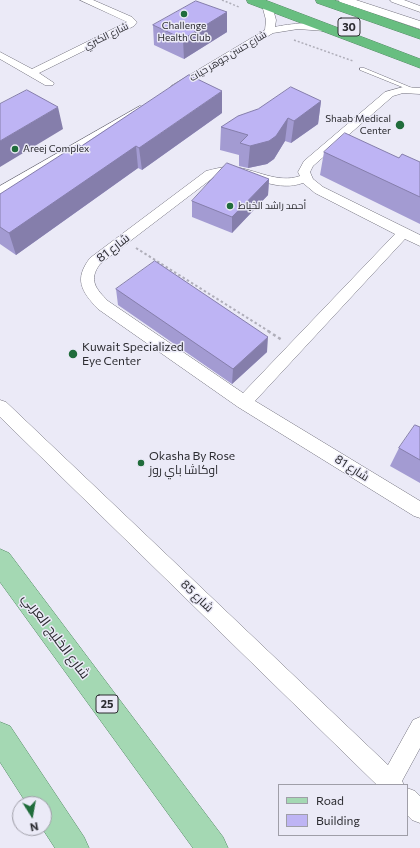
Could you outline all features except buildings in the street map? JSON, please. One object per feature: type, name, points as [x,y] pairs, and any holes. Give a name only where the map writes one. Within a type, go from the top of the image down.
[{"type":"highway","points":[[253,0],[272,3],[325,28],[420,64]]},
{"type":"highway","name":"30","points":[[322,0],[420,35]]},
{"type":"highway","name":"30","points":[[272,3],[420,54]]},
{"type":"main road","name":"شارع الخليج العربي","points":[[0,561],[212,848]]},
{"type":"main road","points":[[0,736],[73,848]]},
{"type":"street","name":"شارع الكنري","points":[[31,73],[131,24],[132,22],[129,19],[85,0]]},
{"type":"street","points":[[344,0],[420,26]]},
{"type":"street","points":[[395,0],[419,8]]},
{"type":"street","name":"شارع حسن جوهر حيات","points":[[270,31],[272,20],[272,3]]},
{"type":"street","name":"شارع حسن جوهر حيات","points":[[162,95],[270,31],[288,26],[325,28]]},
{"type":"street","points":[[0,55],[49,83]]},
{"type":"street","points":[[417,91],[398,90],[389,94],[306,166],[304,172],[306,178],[319,190],[420,241]]},
{"type":"street","points":[[0,192],[149,103]]},
{"type":"street","name":"شارع 81","points":[[306,178],[288,183],[244,172],[217,172],[210,174],[95,261],[89,268],[86,276],[90,290],[103,305],[244,402],[420,510]]},
{"type":"street","points":[[244,402],[403,233]]},
{"type":"street","name":"شارع 85","points":[[0,407],[392,783]]},
{"type":"street","points":[[392,783],[420,728]]},
{"type":"street","points":[[408,800],[420,812]]},
{"type":"lane","points":[[362,69],[417,91]]},
{"type":"path","points":[[270,31],[366,66],[362,69]]},
{"type":"path","points":[[122,240],[294,348]]},
{"type":"place","name":"Challenge Health Club","points":[[184,14]]},
{"type":"place","name":"Shaab Medical Center","points":[[400,125]]},
{"type":"place","name":"Areej Complex","points":[[15,149]]},
{"type":"place","name":"أحمد راشد الخياط","points":[[230,206]]},
{"type":"place","name":"Kuwait Specialized Eye Center","points":[[73,354]]},
{"type":"place","name":"Okasha By Rose اوكاشا باي روز","points":[[141,463]]}]
